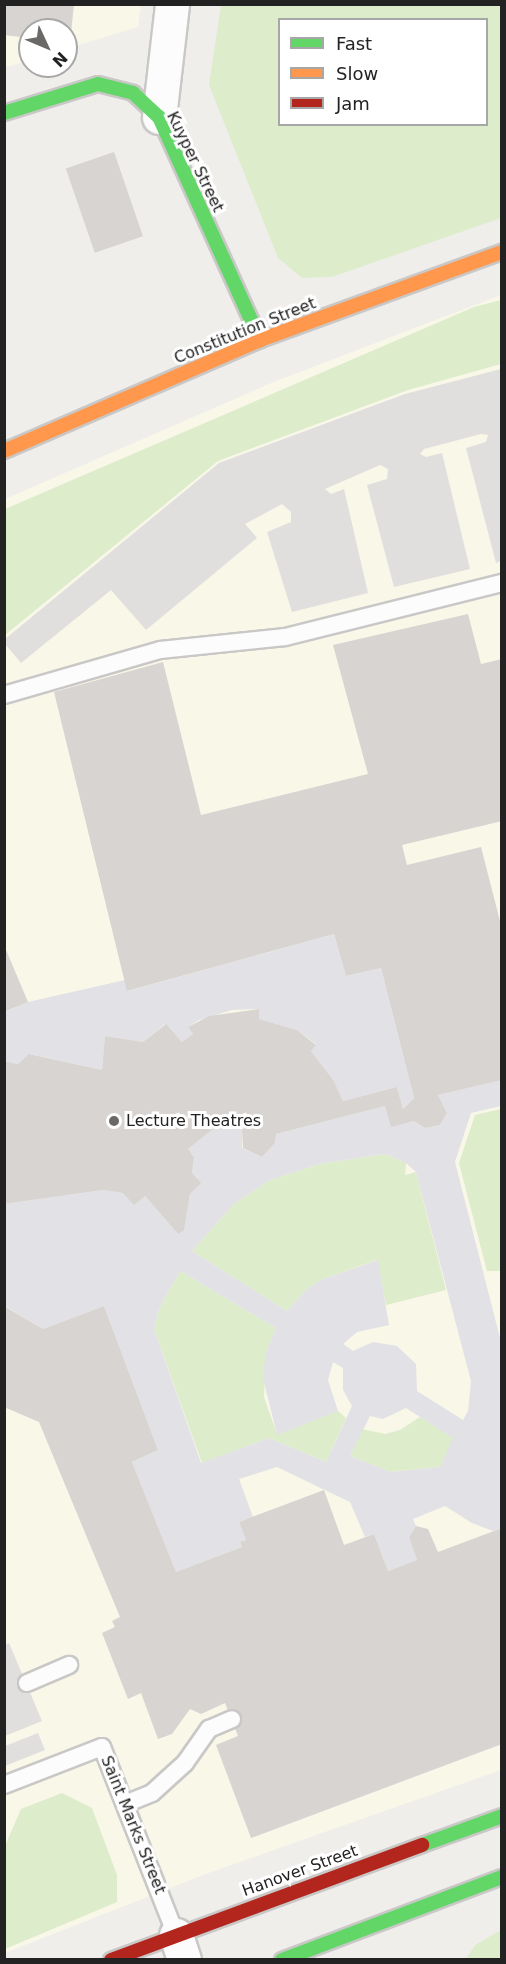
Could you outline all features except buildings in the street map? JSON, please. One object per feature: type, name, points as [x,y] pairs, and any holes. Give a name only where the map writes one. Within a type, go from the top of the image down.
[{"type":"street","points":[[159,117],[172,4]]},
{"type":"street","name":"Kuyper Street","points":[[4,112],[98,84],[133,93],[159,117],[260,340]]},
{"type":"street","name":"Constitution Street","points":[[4,451],[260,340],[501,252]]},
{"type":"street","name":"Hanover Street","points":[[111,1959],[180,1947],[501,1816]]},
{"type":"street","points":[[282,1959],[501,1877]]},
{"type":"lane","points":[[4,695],[160,650],[285,637],[501,583]]},
{"type":"lane","points":[[27,1683],[69,1665]]},
{"type":"lane","points":[[126,1804],[152,1793],[185,1763],[209,1729],[232,1719]]},
{"type":"lane","name":"Saint Marks Street","points":[[4,1785],[102,1746],[180,1947]]},
{"type":"shaded area","points":[[4,5],[141,5],[138,27],[78,45],[78,18],[18,18],[18,64],[5,66]]},
{"type":"shaded area","points":[[501,295],[501,1770],[203,1875],[5,1953],[5,499],[276,381]]},
{"type":"shaded area","points":[[501,369],[501,561],[496,563],[466,448],[486,442],[488,435],[481,434],[424,449],[420,454],[426,457],[442,453],[470,569],[394,587],[367,485],[387,479],[388,469],[380,465],[325,489],[331,494],[344,489],[368,593],[292,612],[267,532],[291,522],[291,512],[282,504],[245,524],[257,538],[146,630],[111,590],[21,663],[5,644],[5,639],[219,463],[405,394]]},
{"type":"shaded area","points":[[334,934],[346,976],[381,968],[414,1098],[403,1109],[397,1087],[343,1101],[334,1081],[311,1051],[316,1044],[297,1030],[259,1019],[258,1009],[232,1010],[199,1020],[188,1027],[193,1034],[182,1042],[165,1024],[143,1042],[105,1036],[102,1070],[30,1054],[18,1064],[5,1061],[5,1012],[28,1002],[125,980],[128,991]]},
{"type":"shaded area","points":[[501,1080],[501,1106],[471,1113],[455,1162],[501,1342],[501,1528],[493,1531],[472,1523],[445,1506],[413,1519],[416,1526],[409,1537],[417,1560],[388,1571],[374,1534],[365,1537],[350,1502],[277,1467],[239,1479],[253,1517],[239,1522],[246,1540],[240,1542],[242,1547],[176,1572],[132,1462],[158,1450],[104,1306],[43,1329],[5,1306],[4,1204],[103,1190],[145,1196],[178,1234],[184,1231],[190,1194],[200,1183],[192,1173],[194,1157],[188,1149],[227,1118],[237,1130],[249,1123],[242,1130],[242,1148],[262,1157],[275,1143],[276,1134],[385,1106],[425,1128],[440,1125],[447,1113],[438,1095]],"holes":[[[385,1154],[406,1163],[416,1172],[471,1381],[468,1411],[463,1420],[417,1391],[416,1364],[397,1346],[373,1342],[353,1351],[343,1344],[357,1332],[389,1325],[378,1260],[323,1279],[308,1288],[287,1311],[192,1251],[234,1204],[270,1180],[319,1164]],[[180,1271],[276,1328],[266,1352],[263,1378],[277,1435],[338,1411],[328,1380],[333,1362],[343,1368],[343,1390],[352,1406],[326,1462],[269,1438],[201,1463],[154,1329],[159,1309]],[[406,1408],[453,1438],[440,1467],[391,1472],[350,1456],[370,1416],[383,1419]]]},
{"type":"shaded area","points":[[9,1643],[42,1721],[5,1736],[5,1645]]},
{"type":"shaded area","points":[[38,1733],[45,1750],[5,1766],[5,1746]]},
{"type":"green space","points":[[221,5],[501,5],[501,218],[332,277],[302,278],[278,258],[209,85]]},
{"type":"green space","points":[[501,300],[501,364],[408,390],[218,461],[5,635],[5,509],[474,307]]},
{"type":"green space","points":[[501,1109],[501,1271],[487,1271],[459,1163],[475,1115]]},
{"type":"green space","points":[[385,1154],[406,1163],[405,1175],[416,1172],[446,1290],[386,1305],[377,1260],[323,1279],[308,1288],[287,1311],[192,1251],[234,1204],[270,1180],[319,1164]]},
{"type":"green space","points":[[180,1271],[276,1328],[266,1352],[264,1397],[277,1434],[338,1411],[346,1418],[326,1462],[269,1438],[202,1463],[154,1329],[159,1309]]},
{"type":"green space","points":[[420,1417],[454,1438],[440,1467],[391,1472],[350,1456],[362,1429],[385,1434],[400,1430]]},
{"type":"green space","points":[[62,1793],[92,1808],[117,1875],[117,1902],[5,1949],[5,1846],[21,1809]]},
{"type":"green space","points":[[501,1930],[501,1959],[466,1959],[475,1945]]},
{"type":"traffic: fast","points":[[4,113],[98,84],[133,93],[159,117],[260,340]]},
{"type":"traffic: fast","points":[[422,1845],[502,1816]]},
{"type":"traffic: fast","points":[[282,1960],[502,1877]]},
{"type":"traffic: slow","points":[[4,451],[260,340],[502,252]]},
{"type":"traffic: jam","points":[[111,1960],[422,1845]]},
{"type":"place","name":"Lecture Theatres","points":[[114,1121]]}]
